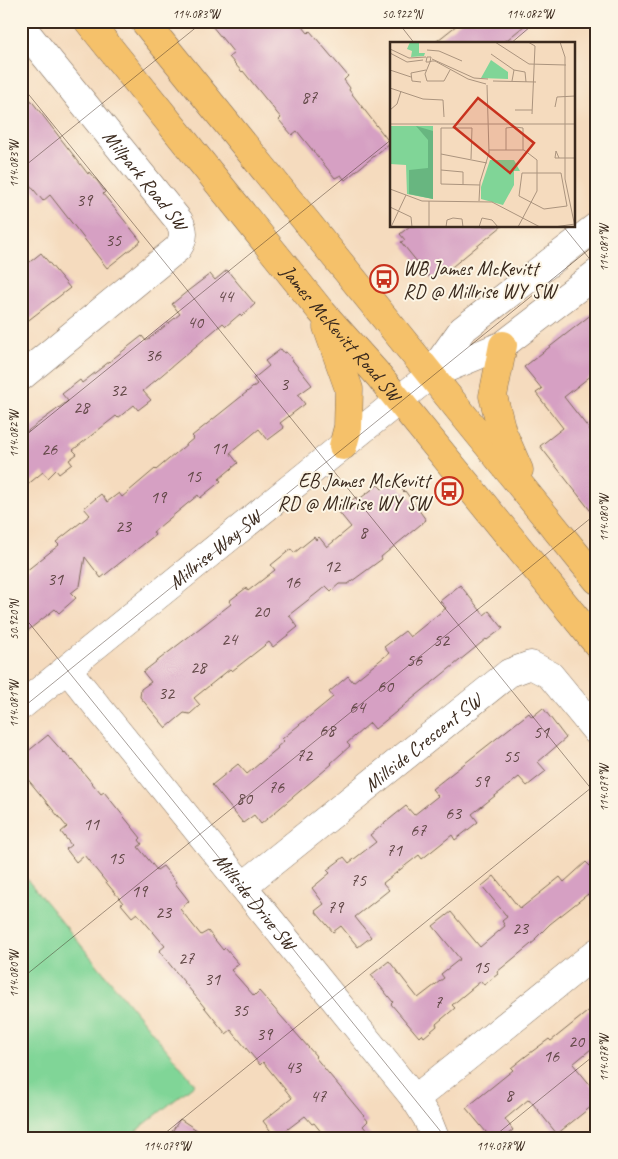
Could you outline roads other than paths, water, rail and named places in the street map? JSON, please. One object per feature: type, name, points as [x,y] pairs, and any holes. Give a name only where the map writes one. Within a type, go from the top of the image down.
[{"type":"main road","name":"James McKevitt Road SW","points":[[88,21],[320,310],[399,400],[597,644]]},
{"type":"main road","name":"James McKevitt Road SW","points":[[144,21],[597,580]]},
{"type":"main road","points":[[320,310],[350,389],[348,427],[343,446]]},
{"type":"main road","points":[[503,345],[493,396],[502,431],[532,502]]},
{"type":"street","name":"Millpark Road SW","points":[[21,26],[180,221],[184,235],[178,248],[21,377]]},
{"type":"street","points":[[430,375],[462,330],[597,226]]},
{"type":"street","points":[[430,375],[503,345],[597,273]]},
{"type":"street","name":"Millrise Way SW","points":[[21,706],[430,375]]},
{"type":"street","name":"Millside Crescent SW","points":[[242,886],[508,673],[531,665],[550,675],[597,732]]},
{"type":"street","name":"Millside Drive SW","points":[[67,669],[415,1099],[427,1118],[435,1138]]},
{"type":"street","points":[[415,1099],[597,952]]},
{"type":"place","name":"WB James McKevitt RD @ Millrise WY SW","points":[[384,279]]},
{"type":"place","name":"EB James McKevitt RD @ Millrise WY SW","points":[[449,491]]}]
